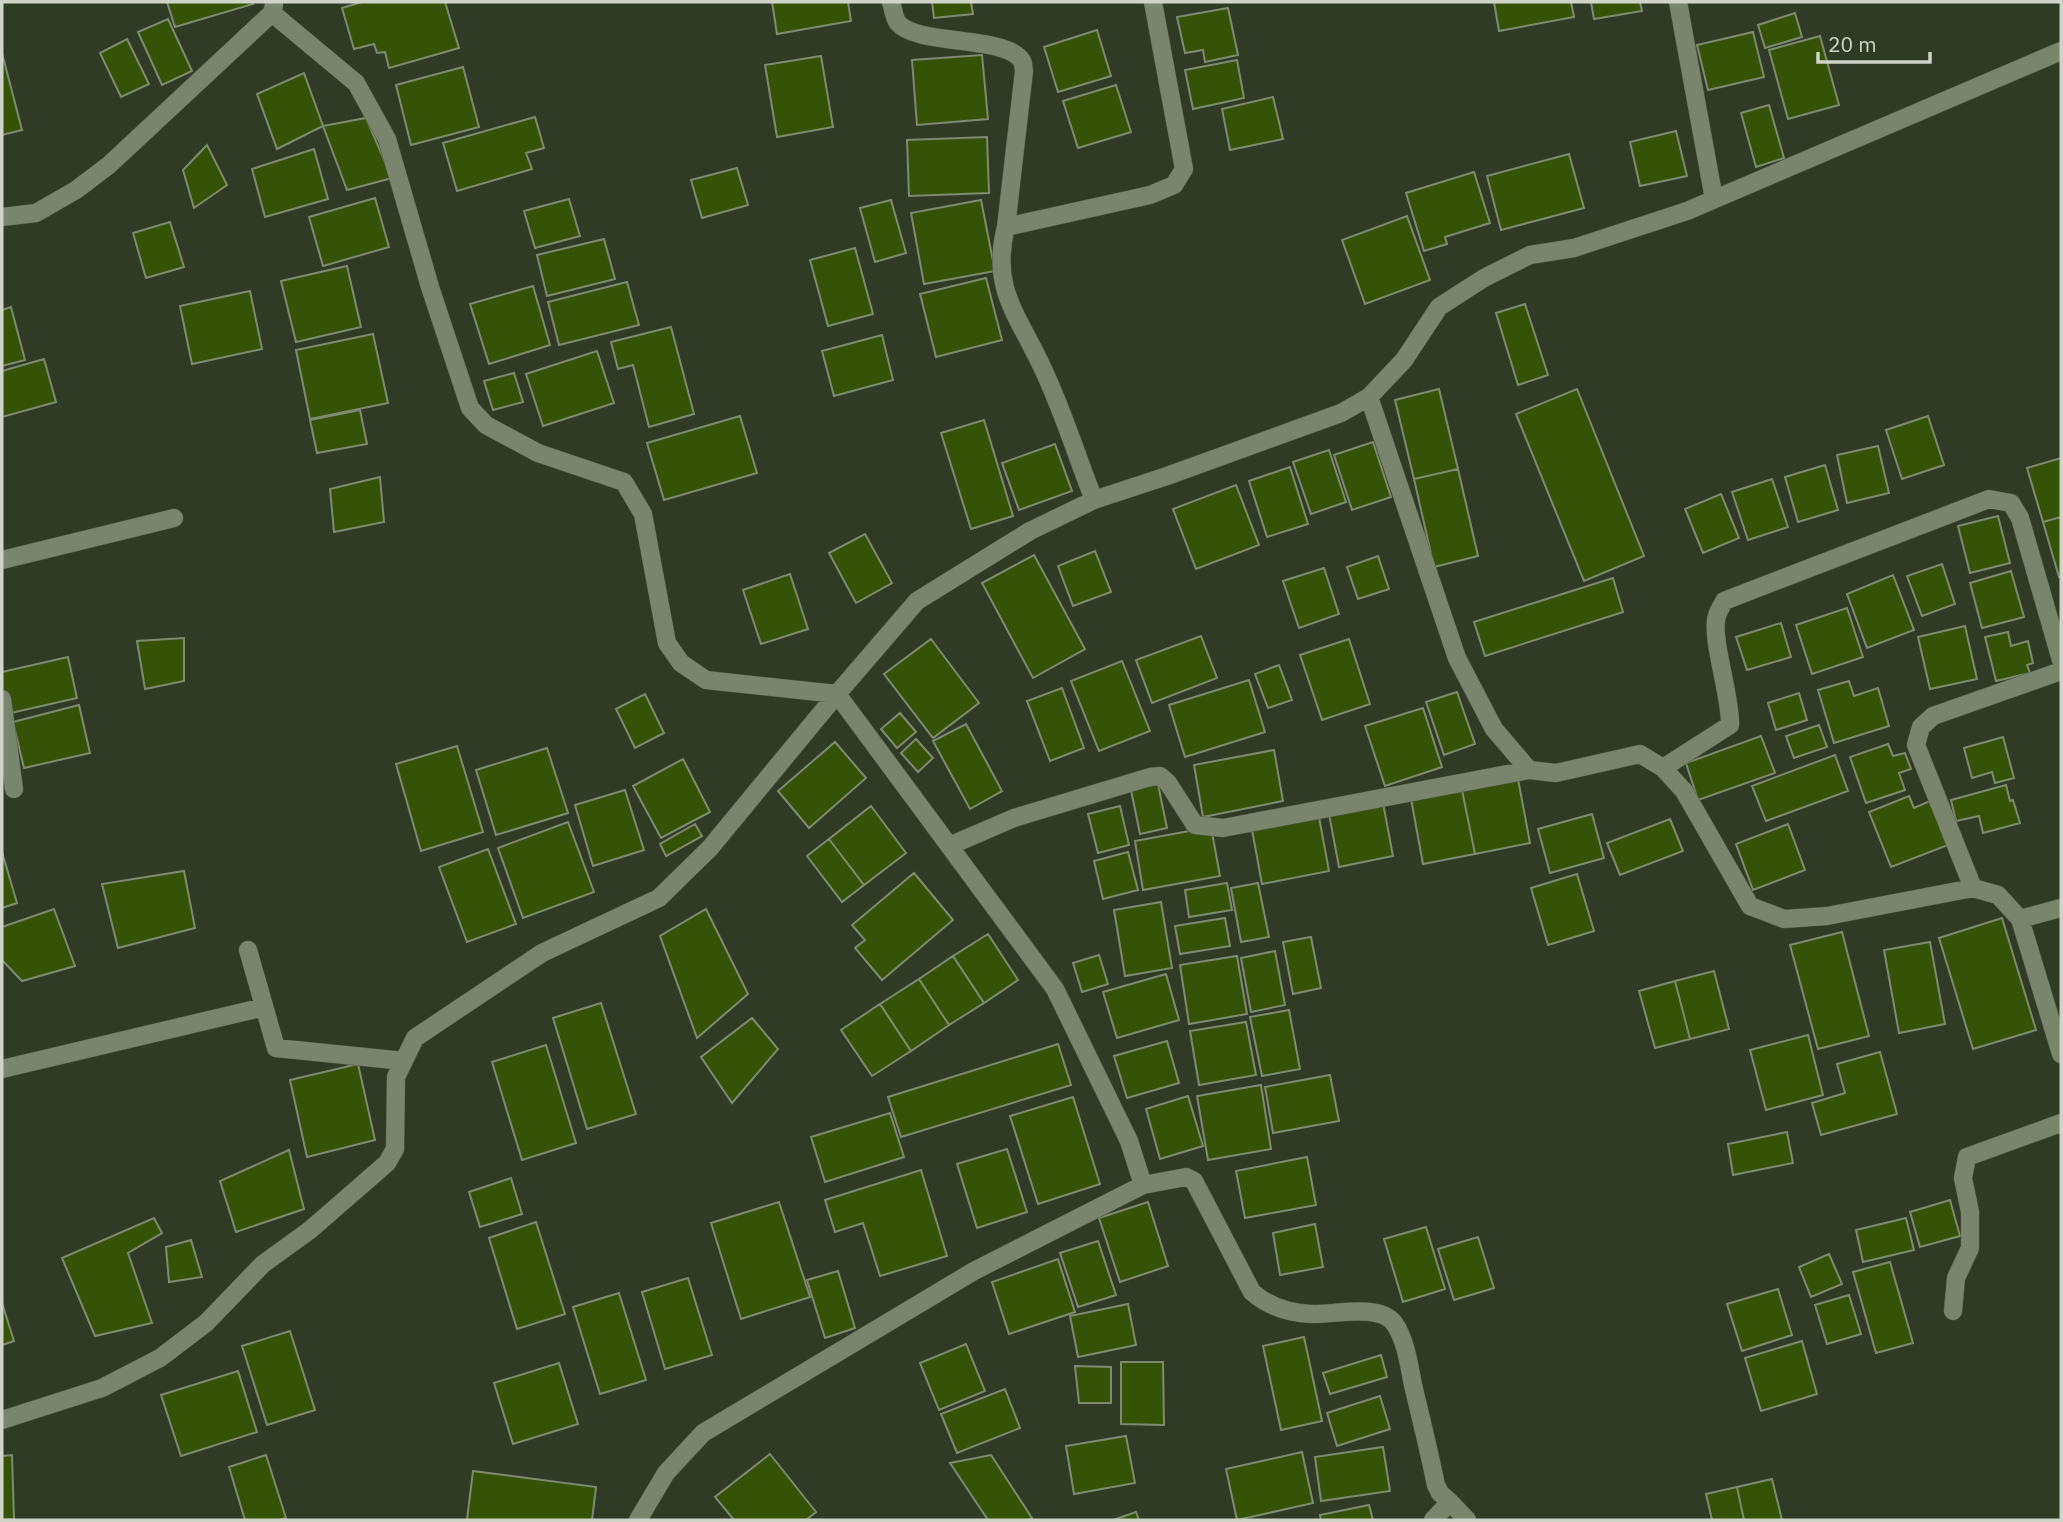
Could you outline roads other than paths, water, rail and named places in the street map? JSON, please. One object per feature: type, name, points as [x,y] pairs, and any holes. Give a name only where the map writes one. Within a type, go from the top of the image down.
[{"type":"street","points":[[891,2],[897,22],[910,31],[997,47],[1014,53],[1021,60],[1024,71],[1002,243],[1002,273],[1009,304],[1044,369],[1094,500]]},
{"type":"street","points":[[1006,227],[1150,195],[1174,185],[1184,169],[1153,2]]},
{"type":"street","points":[[1678,2],[1714,199]]},
{"type":"street","points":[[2,218],[36,213],[76,190],[109,164],[273,8],[356,83],[387,139],[430,288],[470,408],[486,425],[538,453],[624,482],[643,514],[667,643],[681,663],[706,680],[837,694],[1055,989],[1129,1141],[1143,1185]]},
{"type":"street","points":[[2,1420],[102,1388],[160,1358],[206,1323],[263,1264],[310,1230],[387,1163],[395,1149],[396,1077],[415,1038],[542,953],[659,898],[710,848],[917,601],[1030,531],[1094,500],[1167,477],[1341,413],[1369,397],[1404,360],[1439,307],[1484,278],[1530,255],[1574,248],[1687,211],[2061,51]]},
{"type":"street","points":[[1369,397],[1457,658],[1494,729],[1529,770]]},
{"type":"street","points":[[1663,768],[1730,725],[1731,707],[1717,641],[1716,618],[1724,601],[1989,499],[2011,503],[2020,518],[2061,660]]},
{"type":"street","points":[[2,560],[174,518]]},
{"type":"street","points":[[1973,888],[1916,745],[1921,727],[1933,716],[2061,671]]},
{"type":"street","points":[[2,699],[14,789]]},
{"type":"street","points":[[949,846],[1014,817],[1150,777],[1160,776],[1168,783],[1195,825],[1223,828],[1529,770],[1556,773],[1640,754],[1663,768],[1684,791],[1750,906],[1784,919],[1828,916],[1973,888],[1998,895],[2020,919],[2061,1054]]},
{"type":"street","points":[[2020,919],[2061,908]]},
{"type":"street","points":[[248,950],[276,1048],[404,1061]]},
{"type":"street","points":[[2,1069],[264,1007]]},
{"type":"street","points":[[1953,1311],[1956,1278],[1970,1248],[1970,1212],[1963,1178],[1967,1157],[2061,1123]]},
{"type":"street","points":[[638,1520],[666,1473],[703,1433],[974,1271],[1143,1185],[1186,1177],[1194,1181],[1252,1292],[1269,1304],[1285,1310],[1311,1314],[1357,1311],[1388,1317],[1398,1331],[1406,1354],[1436,1485],[1467,1520]]},
{"type":"street","points":[[1433,1520],[1450,1502]]}]
